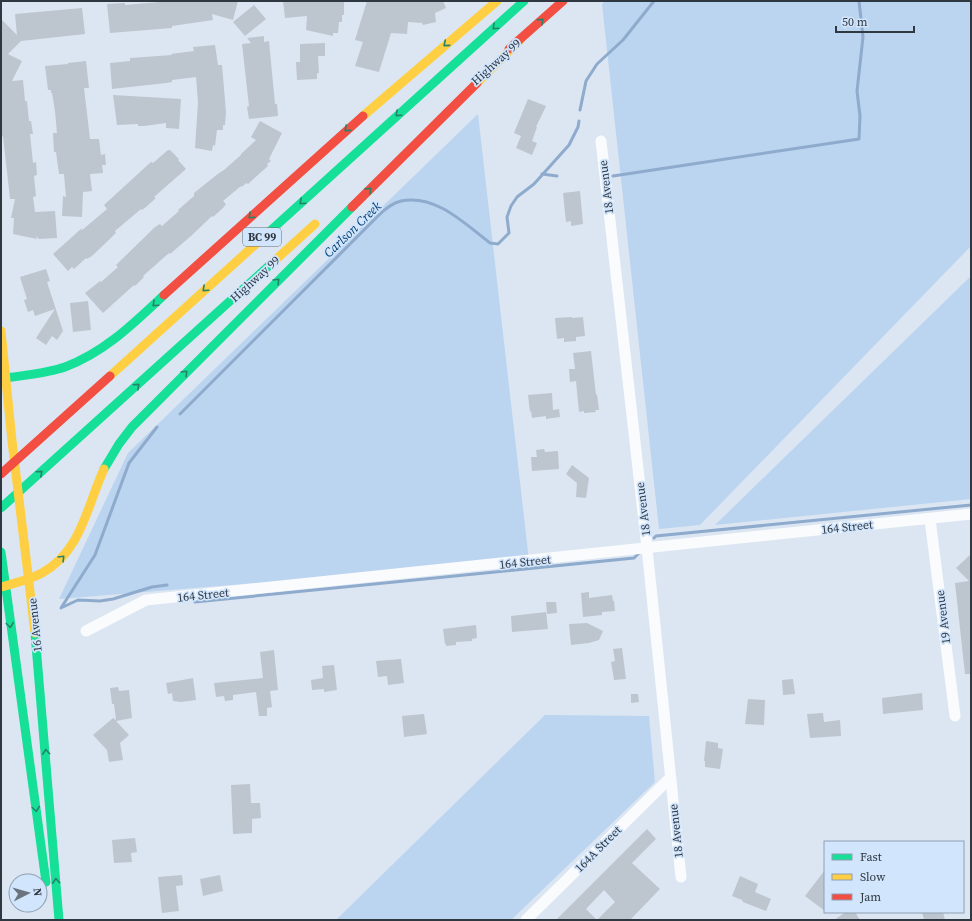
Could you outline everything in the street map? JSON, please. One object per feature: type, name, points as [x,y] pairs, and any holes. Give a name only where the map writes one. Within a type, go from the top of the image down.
[{"type":"main road","points":[[4,379],[64,367],[87,357],[113,341],[214,251],[340,135],[497,1]]},
{"type":"main road","name":"BC 99","points":[[1,474],[524,1]]},
{"type":"main road","name":"Highway 99","points":[[386,160],[563,1]]},
{"type":"main road","points":[[3,587],[30,579],[54,565],[64,556],[79,532],[107,464],[120,442],[132,427],[520,40]]},
{"type":"main road","name":"Highway 99","points":[[1,508],[322,218]]},
{"type":"main road","name":"16 Avenue","points":[[1,331],[4,379],[30,579],[38,655],[59,920]]},
{"type":"main road","name":"16 Avenue","points":[[1,552],[3,587],[51,920]]},
{"type":"street","name":"18 Avenue","points":[[601,141],[647,548],[681,877]]},
{"type":"street","name":"164 Street","points":[[86,631],[146,600],[971,514]]},
{"type":"street","name":"19 Avenue","points":[[930,519],[955,716]]},
{"type":"street","name":"164A Street","points":[[526,920],[670,778]]},
{"type":"shaded area","points":[[605,1],[971,1],[971,246],[700,525],[659,529],[602,4]]},
{"type":"shaded area","points":[[478,114],[529,561],[59,599],[128,453]]},
{"type":"shaded area","points":[[971,276],[971,499],[715,525]]},
{"type":"shaded area","points":[[545,715],[649,716],[655,782],[511,920],[336,920]]},
{"type":"building","points":[[171,1],[238,1],[233,20],[212,14],[213,20],[172,26],[172,28],[110,33],[107,4],[125,3],[125,5]]},
{"type":"building","points":[[283,1],[344,1],[344,15],[342,15],[342,22],[339,22],[338,33],[333,33],[333,36],[306,30],[307,16],[285,18]]},
{"type":"building","points":[[367,1],[443,1],[446,8],[435,13],[436,22],[423,25],[422,23],[408,22],[407,34],[391,33],[379,72],[355,66],[363,42],[355,40]]},
{"type":"building","points":[[254,5],[266,19],[245,36],[233,22]]},
{"type":"building","points":[[82,8],[85,34],[21,41],[8,54],[22,61],[12,81],[23,80],[25,101],[27,101],[29,121],[31,121],[33,134],[30,134],[33,163],[36,162],[37,175],[34,176],[36,196],[33,197],[35,212],[55,211],[57,238],[39,239],[36,236],[37,239],[13,234],[14,218],[11,218],[15,199],[10,199],[3,136],[2,137],[1,130],[1,19],[17,35],[15,14]]},
{"type":"building","points":[[264,36],[264,42],[269,41],[275,104],[277,104],[278,116],[249,119],[247,107],[249,106],[242,44],[251,43],[247,38]]},
{"type":"building","points":[[325,43],[325,56],[318,56],[319,73],[317,73],[317,79],[297,80],[296,62],[300,62],[300,44]]},
{"type":"building","points":[[215,45],[218,65],[222,65],[226,112],[225,125],[223,125],[223,130],[217,130],[215,146],[213,145],[212,151],[195,148],[198,102],[196,77],[172,80],[172,82],[166,83],[112,89],[110,63],[130,61],[130,58],[172,55],[171,54],[194,51],[193,47]]},
{"type":"building","points":[[86,61],[89,88],[84,88],[90,139],[99,139],[101,155],[105,154],[106,165],[102,165],[103,173],[90,174],[92,191],[83,192],[82,217],[62,216],[63,196],[66,197],[64,174],[59,174],[56,152],[54,152],[53,133],[57,133],[55,111],[51,90],[48,90],[45,66]]},
{"type":"building","points":[[113,95],[181,99],[179,129],[166,128],[166,123],[144,126],[138,126],[138,124],[117,125]]},
{"type":"building","points":[[528,99],[546,106],[536,127],[532,141],[537,143],[532,155],[516,148],[521,136],[514,133]]},
{"type":"building","points":[[260,121],[282,133],[269,159],[271,161],[267,164],[268,166],[248,184],[246,183],[242,187],[241,186],[223,201],[226,204],[223,208],[170,254],[169,253],[143,276],[144,277],[135,286],[134,285],[103,313],[85,293],[100,281],[101,282],[118,267],[116,265],[155,227],[160,224],[162,226],[194,196],[194,193],[241,155],[256,140],[251,137]]},
{"type":"building","points":[[168,150],[170,150],[179,159],[178,160],[186,169],[154,197],[156,198],[146,207],[142,210],[141,209],[115,231],[116,233],[92,256],[87,259],[86,258],[74,269],[72,267],[68,271],[53,254],[82,228],[81,231],[107,209],[104,205],[151,162],[153,163]]},
{"type":"building","points":[[580,191],[583,224],[571,226],[571,221],[566,222],[563,193]]},
{"type":"building","points":[[46,269],[50,281],[47,282],[63,331],[57,340],[52,336],[46,345],[36,338],[55,309],[35,316],[33,310],[28,312],[24,300],[27,299],[20,277]]},
{"type":"building","points":[[88,301],[91,330],[73,332],[70,303]]},
{"type":"building","points":[[583,317],[585,336],[576,337],[576,341],[564,342],[564,338],[557,339],[555,318]]},
{"type":"building","points":[[591,351],[599,410],[595,410],[596,412],[584,413],[584,411],[579,412],[576,381],[570,382],[569,369],[575,369],[573,353]]},
{"type":"building","points":[[552,393],[553,410],[559,409],[560,417],[546,419],[546,416],[532,418],[528,395]]},
{"type":"building","points":[[544,449],[545,452],[558,451],[559,469],[532,471],[531,457],[537,457],[536,450]]},
{"type":"building","points":[[572,465],[589,478],[586,498],[576,497],[577,483],[566,474]]},
{"type":"building","points":[[971,554],[971,674],[965,674],[955,583],[969,581],[956,568]]},
{"type":"building","points":[[589,592],[589,598],[612,595],[615,611],[602,612],[602,615],[583,617],[581,593]]},
{"type":"building","points":[[546,602],[556,602],[557,613],[547,614]]},
{"type":"building","points":[[546,612],[548,629],[512,632],[511,616]]},
{"type":"building","points":[[587,623],[603,631],[599,640],[571,645],[569,624]]},
{"type":"building","points":[[476,625],[477,638],[472,639],[472,641],[456,642],[456,645],[446,646],[443,629]]},
{"type":"building","points":[[622,648],[626,679],[614,680],[611,662],[615,661],[613,649]]},
{"type":"building","points":[[274,650],[278,690],[270,691],[272,707],[267,708],[267,716],[259,716],[256,692],[233,695],[233,700],[225,701],[224,696],[216,697],[214,683],[263,678],[260,652]]},
{"type":"building","points":[[401,659],[404,683],[388,685],[387,676],[378,677],[376,661]]},
{"type":"building","points":[[334,665],[337,690],[324,692],[324,689],[312,690],[311,680],[323,678],[322,666]]},
{"type":"building","points":[[193,678],[196,700],[181,702],[173,701],[172,693],[168,694],[166,683]]},
{"type":"building","points":[[793,679],[795,694],[783,695],[782,680]]},
{"type":"building","points":[[118,687],[119,691],[129,690],[132,718],[116,721],[129,735],[120,743],[123,760],[109,762],[107,750],[93,735],[113,718],[116,720],[110,688]]},
{"type":"building","points":[[922,693],[923,710],[883,714],[882,698]]},
{"type":"building","points":[[631,694],[638,694],[639,702],[631,703]]},
{"type":"building","points":[[748,699],[765,700],[764,725],[745,724]]},
{"type":"building","points":[[823,713],[824,722],[840,720],[841,736],[810,738],[807,714]]},
{"type":"building","points":[[424,714],[427,734],[404,737],[402,716]]},
{"type":"building","points":[[706,741],[718,743],[718,748],[723,749],[720,769],[705,767],[704,761]]},
{"type":"building","points":[[250,784],[251,803],[260,803],[261,818],[252,819],[252,833],[233,834],[231,785]]},
{"type":"building","points":[[647,829],[656,839],[632,863],[660,889],[630,920],[597,920],[556,920]],"holes":[[[604,890],[615,902],[597,920],[586,909]]]},
{"type":"building","points":[[135,838],[137,852],[131,853],[132,862],[114,863],[112,840]]},
{"type":"building","points":[[824,871],[824,910],[805,896]]},
{"type":"building","points":[[182,875],[183,885],[176,886],[179,911],[162,913],[158,877]]},
{"type":"building","points":[[220,875],[223,891],[203,896],[200,879]]},
{"type":"building","points":[[740,876],[758,884],[755,892],[771,899],[766,911],[732,896]]},
{"type":"building","points":[[844,913],[856,913],[860,920],[834,920]]},
{"type":"building","points":[[922,913],[943,913],[945,920],[924,920]]},
{"type":"waterway","points":[[580,110],[586,81],[597,64],[623,40],[654,1]]},
{"type":"waterway","points":[[613,176],[859,139],[860,116],[857,91],[863,37],[859,1]]},
{"type":"waterway","name":"Carlson Creek","points":[[180,414],[378,216],[394,203],[414,200],[438,206],[449,212],[490,243],[498,244],[509,233],[507,217],[511,206],[517,197],[534,184],[569,145],[578,127],[579,121]]},
{"type":"waterway","points":[[542,174],[557,176]]},
{"type":"waterway","points":[[61,608],[95,555],[129,463],[157,427]]},
{"type":"waterway","points":[[654,538],[656,536],[971,505]]},
{"type":"waterway","points":[[195,602],[634,558],[640,552]]},
{"type":"waterway","points":[[63,607],[78,600],[100,601],[113,599],[152,587],[167,585]]},
{"type":"traffic: fast","points":[[269,232],[524,1]]},
{"type":"traffic: fast","points":[[104,469],[119,444],[132,427],[352,207]]},
{"type":"traffic: fast","points":[[1,508],[272,263]]},
{"type":"traffic: fast","points":[[1,379],[50,371],[80,361],[118,336],[164,295]]},
{"type":"traffic: fast","points":[[1,552],[45,873]]},
{"type":"traffic: fast","points":[[35,633],[59,920]]},
{"type":"traffic: slow","points":[[363,116],[497,1]]},
{"type":"traffic: slow","points":[[477,83],[520,40]]},
{"type":"traffic: slow","points":[[272,263],[315,224]]},
{"type":"traffic: slow","points":[[110,376],[269,232]]},
{"type":"traffic: slow","points":[[1,331],[12,441],[35,633]]},
{"type":"traffic: slow","points":[[1,587],[42,573],[55,564],[66,553],[81,527],[104,469]]},
{"type":"traffic: jam","points":[[509,49],[563,1]]},
{"type":"traffic: jam","points":[[352,207],[477,83]]},
{"type":"traffic: jam","points":[[164,295],[363,116]]},
{"type":"traffic: jam","points":[[1,474],[110,376]]}]
